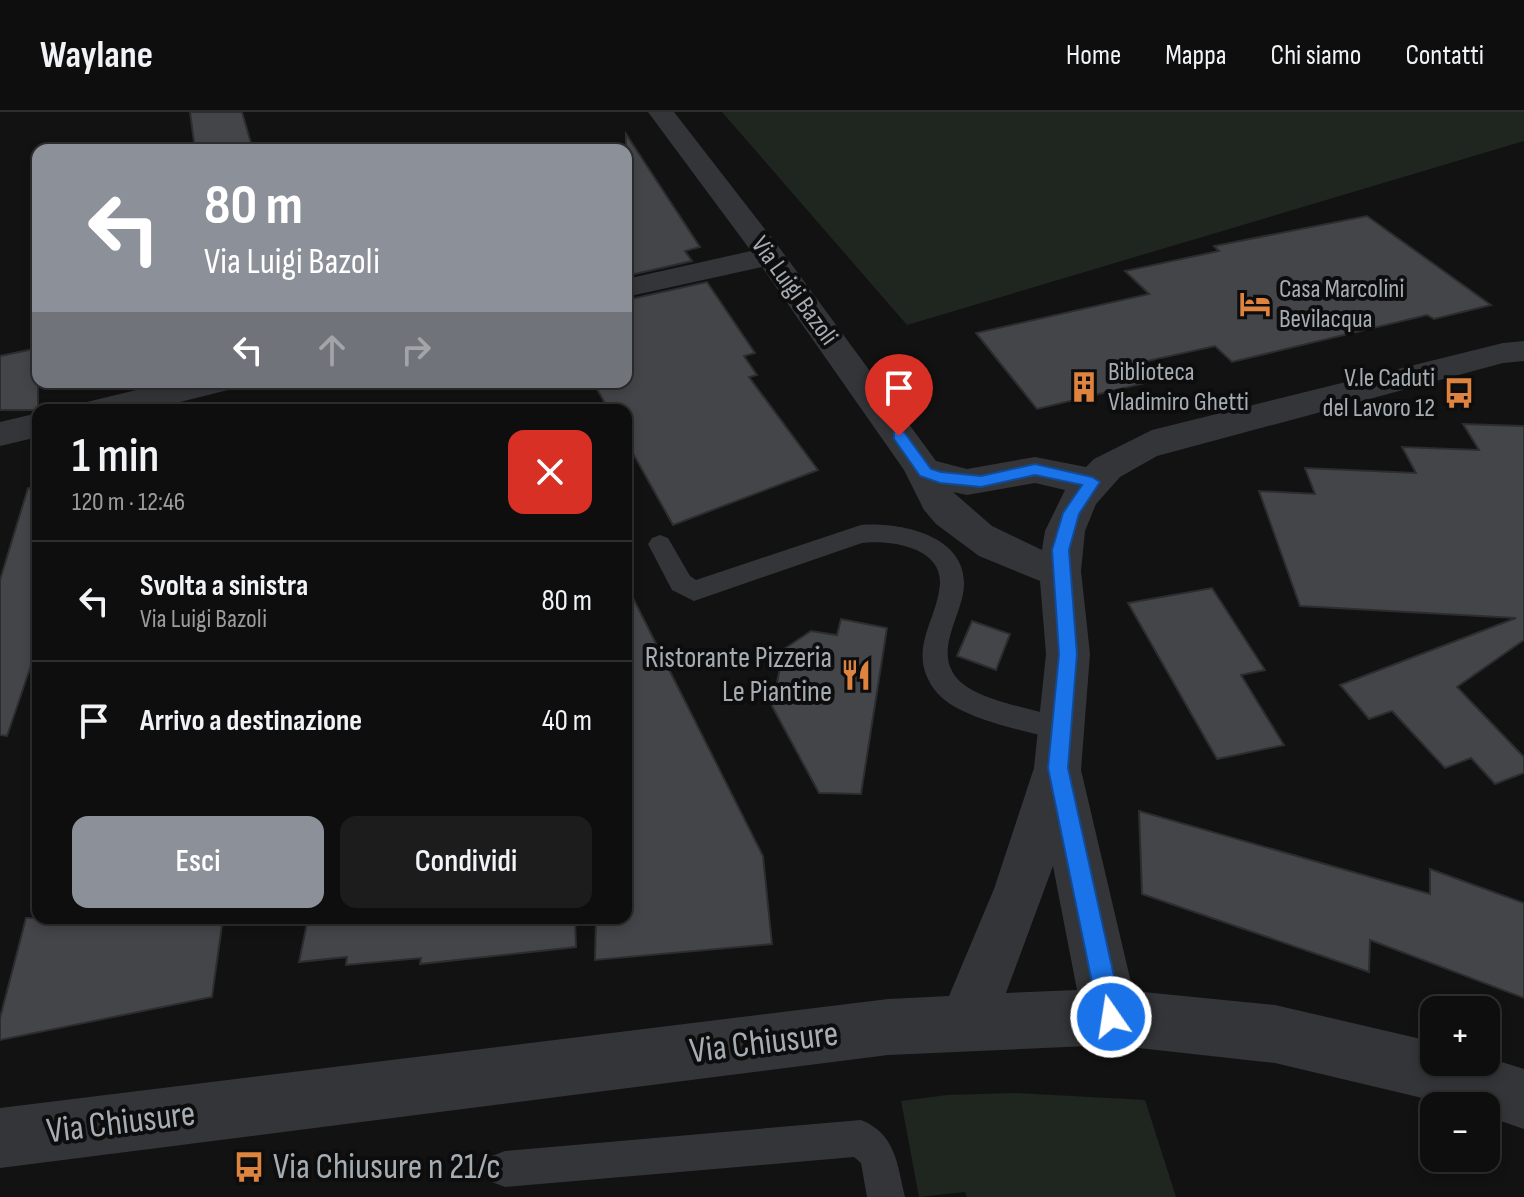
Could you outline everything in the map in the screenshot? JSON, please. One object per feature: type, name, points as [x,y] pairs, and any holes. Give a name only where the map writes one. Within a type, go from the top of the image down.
[{"type":"street","name":"Via Luigi Bazoli","points":[[661,112],[770,256],[925,472],[950,539],[1060,571]]},
{"type":"street","points":[[632,287],[770,256]]},
{"type":"street","points":[[967,1021],[1020,889],[1060,748],[1068,654],[1060,571],[1061,550],[1071,513],[1092,482],[1125,457],[1165,439],[1503,353],[1524,351]]},
{"type":"street","points":[[125,404],[191,388]]},
{"type":"street","points":[[0,434],[32,426]]},
{"type":"street","points":[[925,472],[967,482],[1035,470],[1092,482]]},
{"type":"street","points":[[1060,748],[1111,1017]]},
{"type":"street","name":"Via Chiusure","points":[[0,1138],[888,1027],[967,1021],[1111,1017],[1275,1034],[1448,1074],[1524,1099]]},
{"type":"lane","points":[[660,544],[684,588],[694,591],[873,532],[950,539],[952,583],[934,660],[940,681],[959,697],[1060,748]]},
{"type":"lane","points":[[505,1169],[861,1138],[877,1153],[886,1197]]},
{"type":"shaded area","points":[[722,112],[1524,112],[1524,141],[907,325]]},
{"type":"shaded area","points":[[1015,1093],[1145,1100],[1176,1197],[967,1197],[965,1192],[919,1197],[901,1101],[947,1095]]},
{"type":"building","points":[[190,112],[242,112],[251,144],[194,144]]},
{"type":"building","points":[[626,134],[700,247],[685,251],[692,261],[632,275],[632,144],[626,144]]},
{"type":"building","name":"Casa Marcolini Bevilacqua","points":[[1367,216],[1491,305],[1434,319],[1427,315],[1232,362],[1215,346],[1129,365],[1145,383],[1037,409],[976,333],[1149,294],[1125,271],[1219,251],[1214,246]]},
{"type":"building","points":[[707,282],[755,353],[744,356],[757,375],[749,377],[818,470],[673,525],[632,452],[632,404],[606,404],[596,388],[632,388],[632,299]]},
{"type":"building","points":[[32,349],[32,388],[38,388],[38,404],[32,404],[32,410],[0,410],[0,356]]},
{"type":"building","points":[[1463,424],[1524,426],[1524,640],[1457,687],[1524,757],[1524,773],[1495,784],[1471,758],[1445,768],[1392,711],[1369,719],[1340,685],[1516,618],[1300,606],[1259,491],[1315,494],[1305,468],[1416,473],[1402,447],[1479,450]]},
{"type":"building","points":[[28,488],[32,488],[32,663],[7,736],[0,735],[0,580]]},
{"type":"building","points":[[1212,588],[1265,670],[1241,675],[1284,745],[1217,759],[1128,603]]},
{"type":"building","points":[[632,596],[763,856],[772,944],[595,960],[596,924],[632,924]]},
{"type":"building","points":[[841,619],[887,628],[861,794],[819,793],[772,706],[784,649],[811,631],[837,635]]},
{"type":"building","points":[[972,621],[1010,634],[996,670],[957,656]]},
{"type":"building","points":[[1139,811],[1430,894],[1430,869],[1524,903],[1524,998],[1370,940],[1369,972],[1142,894]]},
{"type":"building","points":[[26,918],[32,918],[32,924],[222,924],[212,997],[0,1040],[0,1018]]},
{"type":"building","points":[[307,924],[575,924],[576,947],[420,964],[421,958],[346,965],[347,957],[299,962]]},
{"type":"place","name":"Casa Marcolini Bevilacqua","points":[[1255,304]]},
{"type":"place","name":"Biblioteca Vladimiro Ghetti","points":[[1084,387]]},
{"type":"place","name":"V.le Caduti del Lavoro 12","points":[[1459,393]]},
{"type":"place","name":"Ristorante Pizzeria Le Piantine","points":[[856,675]]},
{"type":"place","name":"Via Chiusure n 21/c","points":[[249,1167]]},
{"type":"route","points":[[899,436],[925,472],[940,478],[981,482],[1035,470],[1092,482],[1071,513],[1061,550],[1060,571],[1068,654],[1058,768],[1111,1017]]}]
